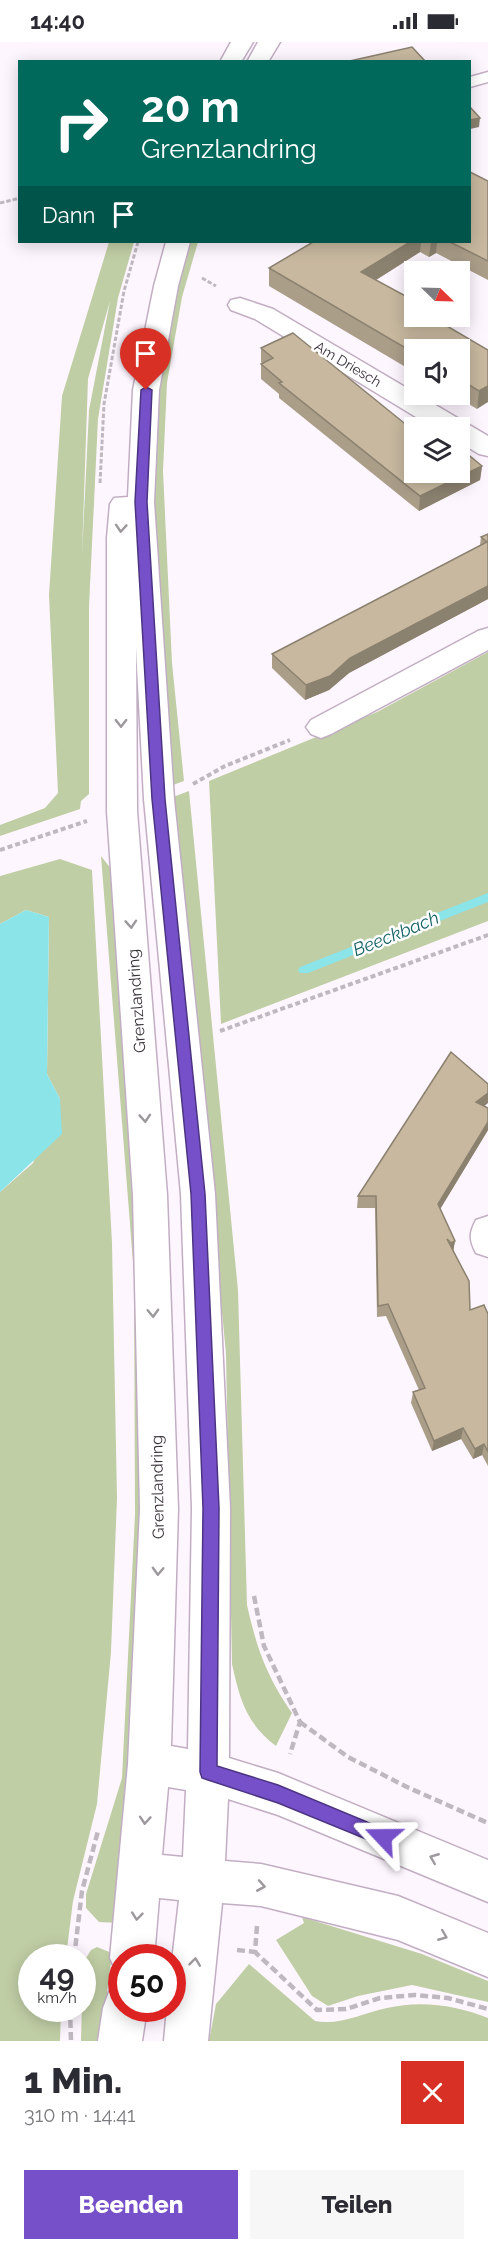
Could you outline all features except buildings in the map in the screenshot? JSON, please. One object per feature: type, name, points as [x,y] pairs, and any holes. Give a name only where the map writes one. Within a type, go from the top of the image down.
[{"type":"main road","points":[[231,60],[242,42]]},
{"type":"main road","points":[[258,60],[269,42]]},
{"type":"main road","name":"Grenzlandring","points":[[134,1944],[149,1764],[159,1509],[150,1195],[122,811],[121,538],[134,346],[159,243]]},
{"type":"main road","points":[[178,243],[166,286],[146,390],[141,502],[159,799],[198,1194],[211,1508],[208,1772],[203,1879],[186,2041]]},
{"type":"main road","name":"Am Driesch","points":[[240,305],[264,314],[436,417]]},
{"type":"main road","points":[[470,437],[488,448]]},
{"type":"main road","points":[[321,727],[488,638]]},
{"type":"main road","points":[[488,1231],[488,1242]]},
{"type":"main road","points":[[149,1764],[208,1772],[278,1794],[488,1881]]},
{"type":"main road","points":[[141,1875],[261,1885],[398,1918],[488,1955]]},
{"type":"main road","points":[[120,2041],[123,2022]]},
{"type":"lane","points":[[471,82],[488,77]]},
{"type":"path","points":[[0,203],[18,198]]},
{"type":"path","points":[[188,786],[225,766],[321,727]]},
{"type":"path","points":[[0,850],[122,811]]},
{"type":"path","points":[[216,1032],[488,935]]},
{"type":"path","points":[[254,1588],[255,1622],[272,1668],[300,1722],[348,1757],[407,1787],[488,1823]]},
{"type":"path","points":[[278,1794],[300,1722]]},
{"type":"path","points":[[261,1885],[255,1952],[316,2010],[346,2009],[380,1998],[415,1995],[448,1998],[488,2009]]},
{"type":"path","points":[[70,2022],[71,2041]]},
{"type":"green space","points":[[109,243],[134,243],[118,298],[98,419],[89,607],[89,794],[81,801],[80,809],[0,836],[0,825],[45,808],[58,793],[49,595],[62,396]],"holes":[[[110,301],[89,410],[82,555],[88,379]]]},
{"type":"green space","points":[[188,243],[198,243],[182,297],[167,383],[163,471],[172,663],[184,781],[173,785],[163,669],[151,453],[167,340]]},
{"type":"green space","points":[[488,652],[488,921],[221,1024],[209,781],[377,712]]},
{"type":"green space","points":[[189,791],[238,1290],[247,1605],[264,1661],[275,1686],[292,1713],[276,1746],[258,1729],[246,1710],[232,1664],[226,1354],[173,797]]},
{"type":"green space","points":[[101,856],[112,870],[150,1428],[118,1923],[99,1922],[86,1908],[86,1894],[122,1778],[135,1514],[134,1275]]},
{"type":"green space","points":[[60,859],[92,870],[112,1243],[117,1498],[111,1652],[97,1804],[73,1901],[68,1944],[18,1944],[18,2022],[61,2022],[60,2041],[0,2041],[0,1192],[33,1163],[60,1099],[47,1074],[49,917],[26,910],[0,924],[0,876]]},
{"type":"green space","points":[[302,1917],[422,1954],[488,1981],[488,2002],[412,1985],[358,1996],[328,2006],[312,1996],[276,1940],[304,1923]]},
{"type":"green space","points":[[96,1948],[108,1951],[108,1985],[101,2041],[81,2041],[81,2022],[96,2022]]},
{"type":"green space","points":[[249,1964],[315,2021],[333,2022],[412,2004],[438,2005],[488,2018],[488,2041],[209,2041],[216,2004]]},
{"type":"water","points":[[26,910],[49,917],[47,1074],[60,1099],[62,1134],[0,1192],[0,924]]},
{"type":"waterway","name":"Beeckbach","points":[[304,970],[488,897]]},
{"type":"route","points":[[146,390],[141,502],[159,799],[198,1194],[211,1508],[208,1772],[278,1794],[383,1837]]}]
